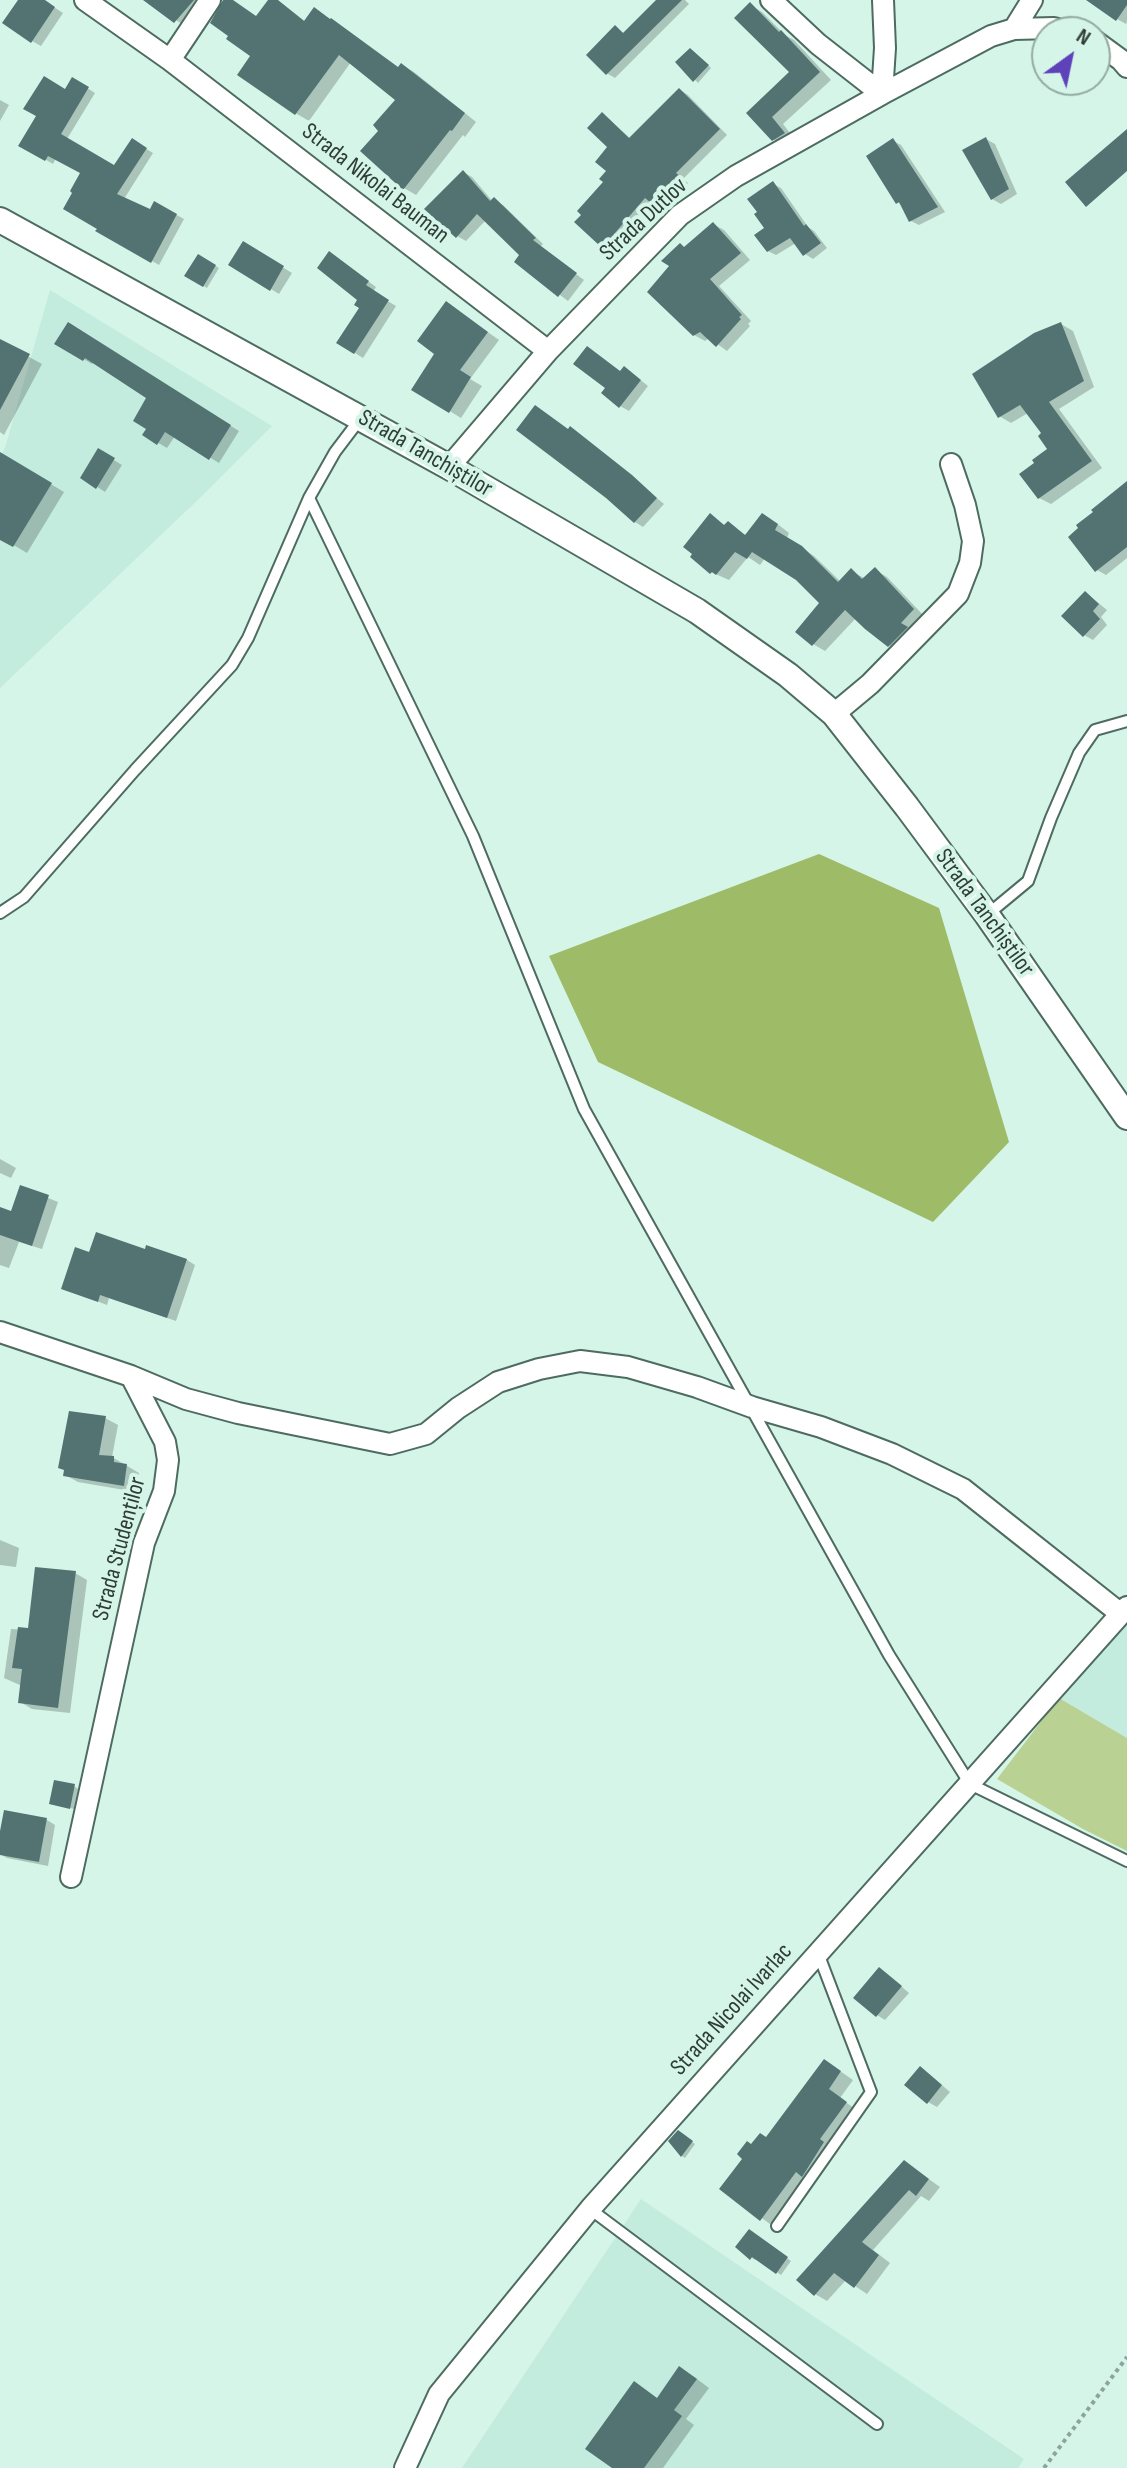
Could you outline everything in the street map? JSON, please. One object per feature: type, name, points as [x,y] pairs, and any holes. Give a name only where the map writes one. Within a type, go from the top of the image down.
[{"type":"street","name":"Strada Nikolai Bauman","points":[[85,0],[170,60],[548,351]]},
{"type":"street","points":[[170,60],[210,0]]},
{"type":"street","points":[[771,0],[818,44],[882,94]]},
{"type":"street","points":[[882,94],[885,48],[883,0]]},
{"type":"street","points":[[1014,29],[1032,0]]},
{"type":"street","name":"Strada Dutlov","points":[[449,467],[548,351],[680,215],[736,176],[991,36],[1014,29],[1031,29]]},
{"type":"street","points":[[1111,54],[1127,67]]},
{"type":"street","name":"Strada Tanchiștilor","points":[[0,220],[449,467],[697,611],[788,675],[834,714],[907,807],[987,915],[1127,1117]]},
{"type":"street","points":[[834,714],[870,684],[958,594],[970,563],[973,541],[951,464]]},
{"type":"street","points":[[0,1332],[131,1376],[186,1399],[390,1444],[426,1434],[498,1382],[539,1369],[580,1361],[628,1367],[821,1427],[892,1454],[963,1489],[1124,1610]]},
{"type":"street","name":"Strada Studenților","points":[[71,1877],[144,1543],[164,1491],[168,1460],[165,1442],[131,1376]]},
{"type":"street","name":"Strada Nicolai Ivarlac","points":[[405,2468],[439,2394],[590,2209],[1124,1610]]},
{"type":"lane","points":[[0,913],[24,897],[232,665],[248,638],[309,498],[335,452],[362,418]]},
{"type":"lane","points":[[309,498],[473,836],[584,1109],[889,1655],[970,1784],[1127,1861]]},
{"type":"lane","points":[[987,915],[1028,881],[1073,766],[1095,730],[1127,721]]},
{"type":"lane","points":[[777,2226],[871,2092],[818,1953]]},
{"type":"lane","points":[[590,2209],[877,2424]]},
{"type":"path","points":[[1044,2468],[1127,2357]]},
{"type":"shaded area","points":[[50,290],[272,426],[0,688],[0,456],[5,448]]},
{"type":"shaded area","points":[[1127,1624],[1127,1738],[1059,1698]]},
{"type":"shaded area","points":[[641,2199],[1024,2459],[1018,2468],[462,2468]]},
{"type":"green space","points":[[819,854],[939,908],[1009,1142],[933,1222],[598,1062],[549,956]]},
{"type":"green space","points":[[1059,1698],[1127,1738],[1127,1851],[997,1779]]},
{"type":"building","points":[[18,0],[45,0],[55,7],[31,43],[2,23]]},
{"type":"building","points":[[143,0],[194,0],[174,23]]},
{"type":"building","points":[[223,0],[233,0],[256,16],[268,0],[278,0],[304,21],[314,7],[398,67],[401,63],[465,113],[403,190],[360,151],[378,131],[373,125],[395,100],[339,55],[295,115],[237,75],[250,56],[210,23]]},
{"type":"building","points":[[656,0],[682,0],[606,75],[586,55],[615,25],[623,33]]},
{"type":"building","points":[[1086,0],[1127,0],[1116,21]]},
{"type":"building","points":[[750,2],[820,72],[772,117],[785,133],[772,141],[746,113],[789,72],[734,18]]},
{"type":"building","points":[[690,48],[709,65],[693,82],[675,62]]},
{"type":"building","points":[[44,76],[65,89],[72,77],[89,87],[61,134],[114,165],[132,138],[147,148],[117,194],[150,209],[154,201],[177,214],[151,263],[63,209],[80,173],[48,156],[45,161],[18,146],[36,116],[23,109]]},
{"type":"building","points":[[679,88],[720,129],[676,173],[681,177],[656,207],[645,198],[609,240],[607,238],[600,246],[574,222],[581,215],[577,211],[603,182],[599,179],[606,171],[595,162],[607,147],[587,128],[602,112],[629,138]]},
{"type":"building","points":[[1127,129],[1127,171],[1086,207],[1065,182]]},
{"type":"building","points":[[986,137],[1009,189],[991,200],[962,150]]},
{"type":"building","points":[[893,138],[938,207],[909,222],[899,202],[896,204],[866,156]]},
{"type":"building","points":[[463,170],[490,201],[494,197],[536,238],[533,240],[577,273],[558,297],[514,262],[519,255],[477,214],[456,238],[424,209]]},
{"type":"building","points":[[773,181],[804,226],[806,224],[821,243],[803,256],[790,238],[767,252],[754,235],[764,228],[747,199]]},
{"type":"building","points":[[713,222],[741,253],[710,279],[742,315],[716,347],[700,332],[693,336],[647,292],[669,266],[661,261],[680,243],[684,247]]},
{"type":"building","points":[[243,241],[284,266],[270,291],[228,265]]},
{"type":"building","points":[[329,251],[369,281],[366,285],[389,300],[354,354],[336,343],[359,308],[354,305],[357,300],[317,268]]},
{"type":"building","points":[[198,254],[216,265],[203,287],[184,276]]},
{"type":"building","points":[[446,301],[488,332],[460,370],[471,377],[449,413],[411,390],[434,354],[417,341]]},
{"type":"building","points":[[68,322],[231,425],[209,460],[165,432],[157,445],[142,435],[146,429],[133,421],[146,398],[85,358],[83,361],[54,344]]},
{"type":"building","points":[[1061,322],[1084,381],[1049,402],[1092,461],[1038,499],[1019,474],[1047,449],[1038,436],[1041,433],[1020,405],[998,418],[972,374],[1034,333]]},
{"type":"building","points":[[0,339],[30,354],[0,410]]},
{"type":"building","points":[[587,346],[620,371],[624,366],[641,380],[619,408],[601,393],[605,388],[573,364]]},
{"type":"building","points":[[535,405],[568,429],[570,426],[657,498],[634,523],[516,430]]},
{"type":"building","points":[[98,448],[115,458],[96,489],[80,478]]},
{"type":"building","points":[[0,452],[52,483],[13,547],[0,540]]},
{"type":"building","points":[[1127,481],[1127,547],[1095,572],[1068,537],[1078,528],[1076,525],[1093,512],[1091,510]]},
{"type":"building","points":[[710,513],[724,525],[728,521],[745,535],[762,513],[778,524],[775,530],[802,546],[838,582],[851,568],[862,579],[875,567],[914,609],[901,623],[908,627],[888,647],[845,610],[812,646],[795,632],[819,603],[796,580],[752,552],[747,559],[735,552],[716,575],[710,574],[690,557],[692,554],[683,547]]},
{"type":"building","points":[[1085,591],[1099,604],[1093,611],[1100,619],[1083,637],[1061,616]]},
{"type":"building","points":[[20,1185],[49,1195],[32,1246],[0,1235],[0,1207],[11,1211]]},
{"type":"building","points":[[96,1232],[187,1259],[167,1318],[100,1295],[98,1302],[61,1289],[75,1247],[89,1252]]},
{"type":"building","points":[[69,1411],[106,1416],[99,1455],[114,1456],[114,1462],[127,1464],[124,1486],[63,1476],[64,1470],[58,1468]]},
{"type":"building","points":[[35,1567],[76,1571],[58,1708],[18,1703],[22,1669],[12,1668],[18,1627],[28,1628]]},
{"type":"building","points":[[54,1780],[75,1784],[70,1809],[49,1804]]},
{"type":"building","points":[[4,1810],[47,1818],[39,1862],[0,1855]]},
{"type":"building","points":[[879,1967],[902,1986],[876,2017],[853,1998]]},
{"type":"building","points":[[824,2059],[841,2071],[829,2089],[847,2102],[820,2139],[824,2142],[802,2177],[796,2172],[760,2221],[719,2189],[742,2159],[737,2154],[747,2141],[751,2144],[760,2133],[766,2137]]},
{"type":"building","points":[[920,2066],[942,2085],[927,2104],[904,2085]]},
{"type":"building","points":[[678,2130],[693,2141],[681,2157],[668,2141]]},
{"type":"building","points":[[904,2160],[929,2179],[916,2196],[909,2190],[862,2242],[879,2255],[854,2288],[834,2273],[814,2296],[796,2280]]},
{"type":"building","points":[[749,2229],[788,2257],[776,2274],[752,2257],[750,2260],[735,2247]]},
{"type":"building","points":[[679,2366],[697,2379],[674,2410],[682,2416],[644,2468],[612,2468],[585,2449],[634,2381],[657,2398]]}]
